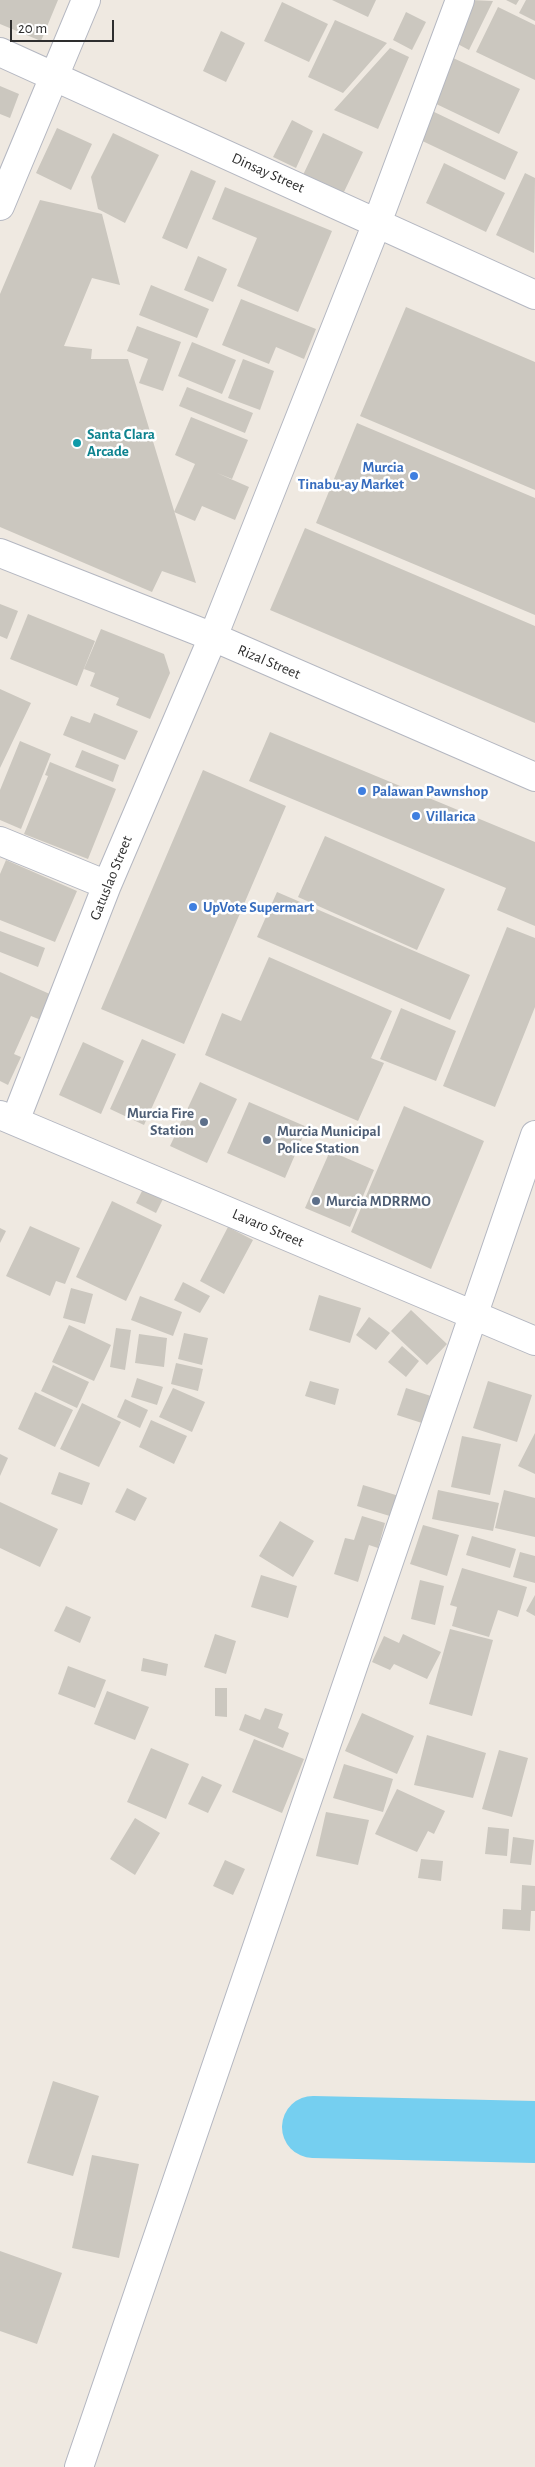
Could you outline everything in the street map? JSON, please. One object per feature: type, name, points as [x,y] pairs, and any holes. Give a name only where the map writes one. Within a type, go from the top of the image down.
[{"type":"street","points":[[0,206],[86,0]]},
{"type":"street","name":"Gatuslao Street","points":[[8,1118],[213,637],[377,222],[460,0]]},
{"type":"street","name":"Dinsay Street","points":[[0,52],[535,295]]},
{"type":"street","name":"Rizal Street","points":[[0,553],[213,637],[535,777]]},
{"type":"street","points":[[0,841],[107,885]]},
{"type":"street","name":"Lavaro Street","points":[[8,1118],[535,1341]]},
{"type":"street","points":[[79,2467],[535,1135]]},
{"type":"building","points":[[0,0],[58,0],[41,41],[0,24]]},
{"type":"building","points":[[332,0],[376,0],[368,17]]},
{"type":"building","points":[[471,0],[493,1],[469,50],[452,41]]},
{"type":"building","points":[[506,0],[519,0],[516,5]]},
{"type":"building","points":[[526,0],[535,0],[535,21],[519,13]]},
{"type":"building","points":[[282,2],[328,24],[309,62],[264,41]]},
{"type":"building","points":[[498,7],[535,25],[535,80],[476,52]]},
{"type":"building","points":[[406,12],[426,22],[412,50],[393,40]]},
{"type":"building","points":[[335,20],[387,43],[343,93],[308,77]]},
{"type":"building","points":[[221,31],[245,43],[226,82],[203,71]]},
{"type":"building","points":[[390,48],[409,57],[378,129],[334,110]]},
{"type":"building","points":[[451,57],[520,89],[499,134],[430,101]]},
{"type":"building","points":[[0,86],[19,94],[10,118],[0,114]]},
{"type":"building","points":[[430,110],[518,152],[505,180],[416,138]]},
{"type":"building","points":[[292,120],[313,131],[296,168],[273,157]]},
{"type":"building","points":[[57,128],[92,144],[71,190],[36,173]]},
{"type":"building","points":[[113,133],[159,155],[125,223],[98,209],[91,177]]},
{"type":"building","points":[[323,133],[363,152],[343,194],[303,175]]},
{"type":"building","points":[[444,163],[505,193],[486,232],[426,203]]},
{"type":"building","points":[[191,170],[216,181],[187,249],[162,238]]},
{"type":"building","points":[[525,173],[535,178],[534,253],[496,235]]},
{"type":"building","points":[[225,187],[332,231],[298,312],[237,286],[257,238],[212,219]]},
{"type":"building","name":"Santa Clara Arcade","points":[[40,200],[102,214],[120,285],[92,278],[64,346],[92,349],[91,359],[128,359],[196,583],[162,571],[152,592],[0,527],[0,294]]},
{"type":"building","points":[[198,256],[227,269],[213,302],[184,290]]},
{"type":"building","points":[[151,285],[209,309],[197,338],[139,315]]},
{"type":"building","points":[[241,299],[316,329],[304,359],[276,347],[269,364],[222,345]]},
{"type":"building","points":[[406,307],[535,362],[535,490],[360,416]]},
{"type":"building","points":[[137,326],[181,342],[163,391],[139,383],[148,359],[127,351]]},
{"type":"building","points":[[192,342],[236,360],[222,394],[178,376]]},
{"type":"building","points":[[243,359],[274,371],[260,410],[228,398]]},
{"type":"building","points":[[187,387],[253,413],[245,433],[179,406]]},
{"type":"building","points":[[191,417],[248,440],[232,479],[217,473],[249,487],[235,520],[202,506],[195,521],[174,512],[195,464],[175,455]]},
{"type":"building","points":[[357,423],[535,498],[535,615],[316,523]]},
{"type":"building","points":[[305,528],[535,626],[535,723],[270,610]]},
{"type":"building","points":[[0,604],[18,611],[7,639],[0,636]]},
{"type":"building","points":[[28,614],[95,641],[77,686],[10,659]]},
{"type":"building","points":[[101,629],[164,654],[170,673],[150,719],[116,705],[119,698],[90,686],[95,673],[84,669]]},
{"type":"building","points":[[0,689],[31,703],[0,768]]},
{"type":"building","points":[[94,713],[138,731],[125,760],[63,735],[71,716],[90,723]]},
{"type":"building","points":[[270,732],[535,842],[535,926],[497,910],[506,888],[249,781]]},
{"type":"building","points":[[20,741],[51,754],[21,829],[0,820],[0,790]]},
{"type":"building","points":[[82,750],[119,765],[113,782],[75,767]]},
{"type":"building","points":[[50,762],[116,789],[88,859],[24,834],[48,776],[45,775]]},
{"type":"building","name":"UpVote Supermart","points":[[203,770],[286,806],[184,1044],[101,1009]]},
{"type":"building","points":[[325,836],[445,889],[417,950],[298,897]]},
{"type":"building","points":[[6,860],[77,891],[55,942],[0,920],[0,874]]},
{"type":"building","points":[[277,892],[470,975],[450,1020],[257,937]]},
{"type":"building","points":[[507,927],[535,938],[535,1007],[495,1107],[443,1086]]},
{"type":"building","points":[[0,931],[45,948],[38,967],[0,952]]},
{"type":"building","points":[[269,957],[392,1011],[371,1058],[384,1063],[358,1121],[205,1055],[222,1013],[241,1021]]},
{"type":"building","points":[[0,972],[52,995],[41,1020],[31,1016],[14,1054],[21,1057],[8,1085],[0,1081]]},
{"type":"building","points":[[401,1008],[456,1031],[436,1081],[380,1059]]},
{"type":"building","points":[[142,1039],[176,1054],[144,1125],[110,1109]]},
{"type":"building","points":[[83,1042],[124,1061],[101,1114],[59,1095]]},
{"type":"building","name":"Murcia Fire Station","points":[[200,1082],[237,1099],[207,1163],[170,1146]]},
{"type":"building","name":"Murcia Municipal Police Station","points":[[249,1102],[307,1127],[285,1178],[227,1153]]},
{"type":"building","points":[[404,1106],[484,1141],[431,1269],[351,1232]]},
{"type":"building","points":[[330,1151],[374,1170],[350,1227],[305,1208]]},
{"type":"building","points":[[144,1187],[164,1197],[156,1213],[136,1203]]},
{"type":"building","points":[[112,1201],[162,1225],[126,1301],[76,1277]]},
{"type":"building","points":[[30,1226],[80,1248],[65,1284],[56,1281],[50,1296],[6,1276]]},
{"type":"building","points":[[228,1227],[253,1240],[224,1294],[200,1281]]},
{"type":"building","points":[[0,1228],[6,1231],[0,1243]]},
{"type":"building","points":[[183,1282],[210,1296],[200,1313],[174,1300]]},
{"type":"building","points":[[71,1288],[93,1294],[85,1324],[63,1318]]},
{"type":"building","points":[[319,1295],[361,1308],[350,1343],[309,1330]]},
{"type":"building","points":[[140,1296],[182,1312],[173,1336],[131,1320]]},
{"type":"building","points":[[411,1310],[447,1344],[427,1365],[391,1331]]},
{"type":"building","points":[[369,1317],[390,1333],[376,1350],[356,1335]]},
{"type":"building","points":[[69,1325],[111,1345],[94,1381],[52,1362]]},
{"type":"building","points":[[116,1328],[131,1330],[125,1370],[110,1367]]},
{"type":"building","points":[[184,1333],[208,1338],[202,1365],[178,1359]]},
{"type":"building","points":[[139,1334],[167,1338],[164,1367],[135,1363]]},
{"type":"building","points":[[402,1346],[419,1361],[406,1377],[388,1362]]},
{"type":"building","points":[[176,1363],[203,1369],[198,1391],[171,1384]]},
{"type":"building","points":[[53,1365],[89,1382],[77,1408],[41,1391]]},
{"type":"building","points":[[137,1378],[163,1387],[157,1405],[131,1397]]},
{"type":"building","points":[[310,1381],[339,1389],[335,1405],[305,1396]]},
{"type":"building","points":[[488,1381],[532,1395],[517,1442],[473,1428]]},
{"type":"building","points":[[173,1388],[205,1402],[192,1432],[159,1417]]},
{"type":"building","points":[[406,1388],[434,1397],[425,1424],[397,1415]]},
{"type":"building","points":[[35,1392],[73,1410],[55,1447],[18,1429]]},
{"type":"building","points":[[125,1399],[148,1410],[140,1428],[117,1417]]},
{"type":"building","points":[[82,1403],[121,1422],[99,1467],[60,1449]]},
{"type":"building","points":[[151,1420],[187,1436],[174,1464],[139,1447]]},
{"type":"building","points":[[535,1433],[535,1474],[518,1466]]},
{"type":"building","points":[[462,1436],[501,1444],[490,1495],[451,1487]]},
{"type":"building","points":[[0,1454],[8,1458],[0,1476]]},
{"type":"building","points":[[59,1472],[90,1483],[82,1505],[51,1494]]},
{"type":"building","points":[[363,1485],[399,1496],[393,1517],[357,1506]]},
{"type":"building","points":[[127,1488],[147,1498],[135,1521],[115,1512]]},
{"type":"building","points":[[438,1490],[499,1503],[493,1531],[432,1519]]},
{"type":"building","points":[[504,1490],[535,1498],[535,1537],[495,1528]]},
{"type":"building","points":[[0,1502],[58,1529],[40,1567],[0,1548]]},
{"type":"building","points":[[362,1516],[385,1523],[378,1548],[369,1545],[358,1582],[334,1574],[345,1538],[354,1540]]},
{"type":"building","points":[[280,1521],[314,1541],[293,1577],[259,1556]]},
{"type":"building","points":[[423,1525],[459,1535],[447,1576],[410,1564]]},
{"type":"building","points":[[472,1536],[516,1549],[510,1568],[466,1555]]},
{"type":"building","points":[[520,1552],[535,1556],[535,1583],[513,1577]]},
{"type":"building","points":[[462,1568],[527,1587],[518,1617],[498,1610],[489,1637],[452,1626],[457,1607],[450,1605]]},
{"type":"building","points":[[261,1575],[297,1586],[288,1618],[251,1607]]},
{"type":"building","points":[[420,1580],[444,1586],[435,1625],[411,1619]]},
{"type":"building","points":[[535,1595],[535,1616],[526,1611]]},
{"type":"building","points":[[66,1606],[91,1617],[80,1643],[54,1631]]},
{"type":"building","points":[[450,1629],[493,1640],[472,1716],[429,1704]]},
{"type":"building","points":[[215,1634],[236,1641],[226,1674],[204,1667]]},
{"type":"building","points":[[403,1634],[441,1652],[427,1679],[394,1664],[390,1670],[372,1662],[384,1636],[399,1643]]},
{"type":"building","points":[[143,1658],[168,1664],[166,1676],[141,1671]]},
{"type":"building","points":[[68,1666],[106,1680],[95,1708],[58,1694]]},
{"type":"building","points":[[215,1688],[227,1688],[227,1717],[215,1716]]},
{"type":"building","points":[[107,1691],[149,1707],[135,1740],[94,1724]]},
{"type":"building","points":[[265,1708],[283,1714],[278,1728],[289,1733],[283,1748],[239,1730],[245,1714],[260,1720]]},
{"type":"building","points":[[362,1713],[414,1736],[397,1774],[345,1751]]},
{"type":"building","points":[[427,1735],[486,1753],[473,1798],[414,1785]]},
{"type":"building","points":[[254,1739],[304,1759],[282,1813],[232,1792]]},
{"type":"building","points":[[151,1748],[189,1764],[166,1819],[127,1802]]},
{"type":"building","points":[[499,1750],[528,1758],[512,1817],[482,1809]]},
{"type":"building","points":[[344,1764],[393,1779],[383,1812],[333,1798]]},
{"type":"building","points":[[202,1776],[222,1785],[208,1813],[188,1804]]},
{"type":"building","points":[[397,1789],[445,1811],[434,1834],[428,1831],[417,1852],[375,1834]]},
{"type":"building","points":[[326,1812],[369,1820],[358,1865],[316,1856]]},
{"type":"building","points":[[135,1818],[160,1833],[135,1875],[110,1859]]},
{"type":"building","points":[[488,1827],[509,1829],[507,1856],[485,1854]]},
{"type":"building","points":[[513,1837],[534,1840],[531,1865],[510,1863]]},
{"type":"building","points":[[421,1859],[443,1861],[441,1881],[418,1878]]},
{"type":"building","points":[[225,1860],[245,1869],[233,1895],[213,1886]]},
{"type":"building","points":[[522,1885],[535,1886],[535,1911],[531,1911],[530,1931],[502,1929],[503,1909],[521,1910]]},
{"type":"building","points":[[53,2081],[99,2096],[73,2176],[27,2163]]},
{"type":"building","points":[[92,2155],[139,2164],[119,2258],[72,2248]]},
{"type":"building","points":[[0,2251],[62,2273],[37,2344],[0,2331]]},
{"type":"waterway","points":[[313,2127],[535,2132]]},
{"type":"place","name":"Santa Clara Arcade","points":[[77,443]]},
{"type":"place","name":"Murcia Tinabu-ay Market","points":[[414,476]]},
{"type":"place","name":"Palawan Pawnshop","points":[[362,791]]},
{"type":"place","name":"Villarica","points":[[416,816]]},
{"type":"place","name":"UpVote Supermart","points":[[193,907]]},
{"type":"place","name":"Murcia Fire Station","points":[[204,1122]]},
{"type":"place","name":"Murcia Municipal Police Station","points":[[267,1140]]},
{"type":"place","name":"Murcia MDRRMO","points":[[316,1201]]}]
